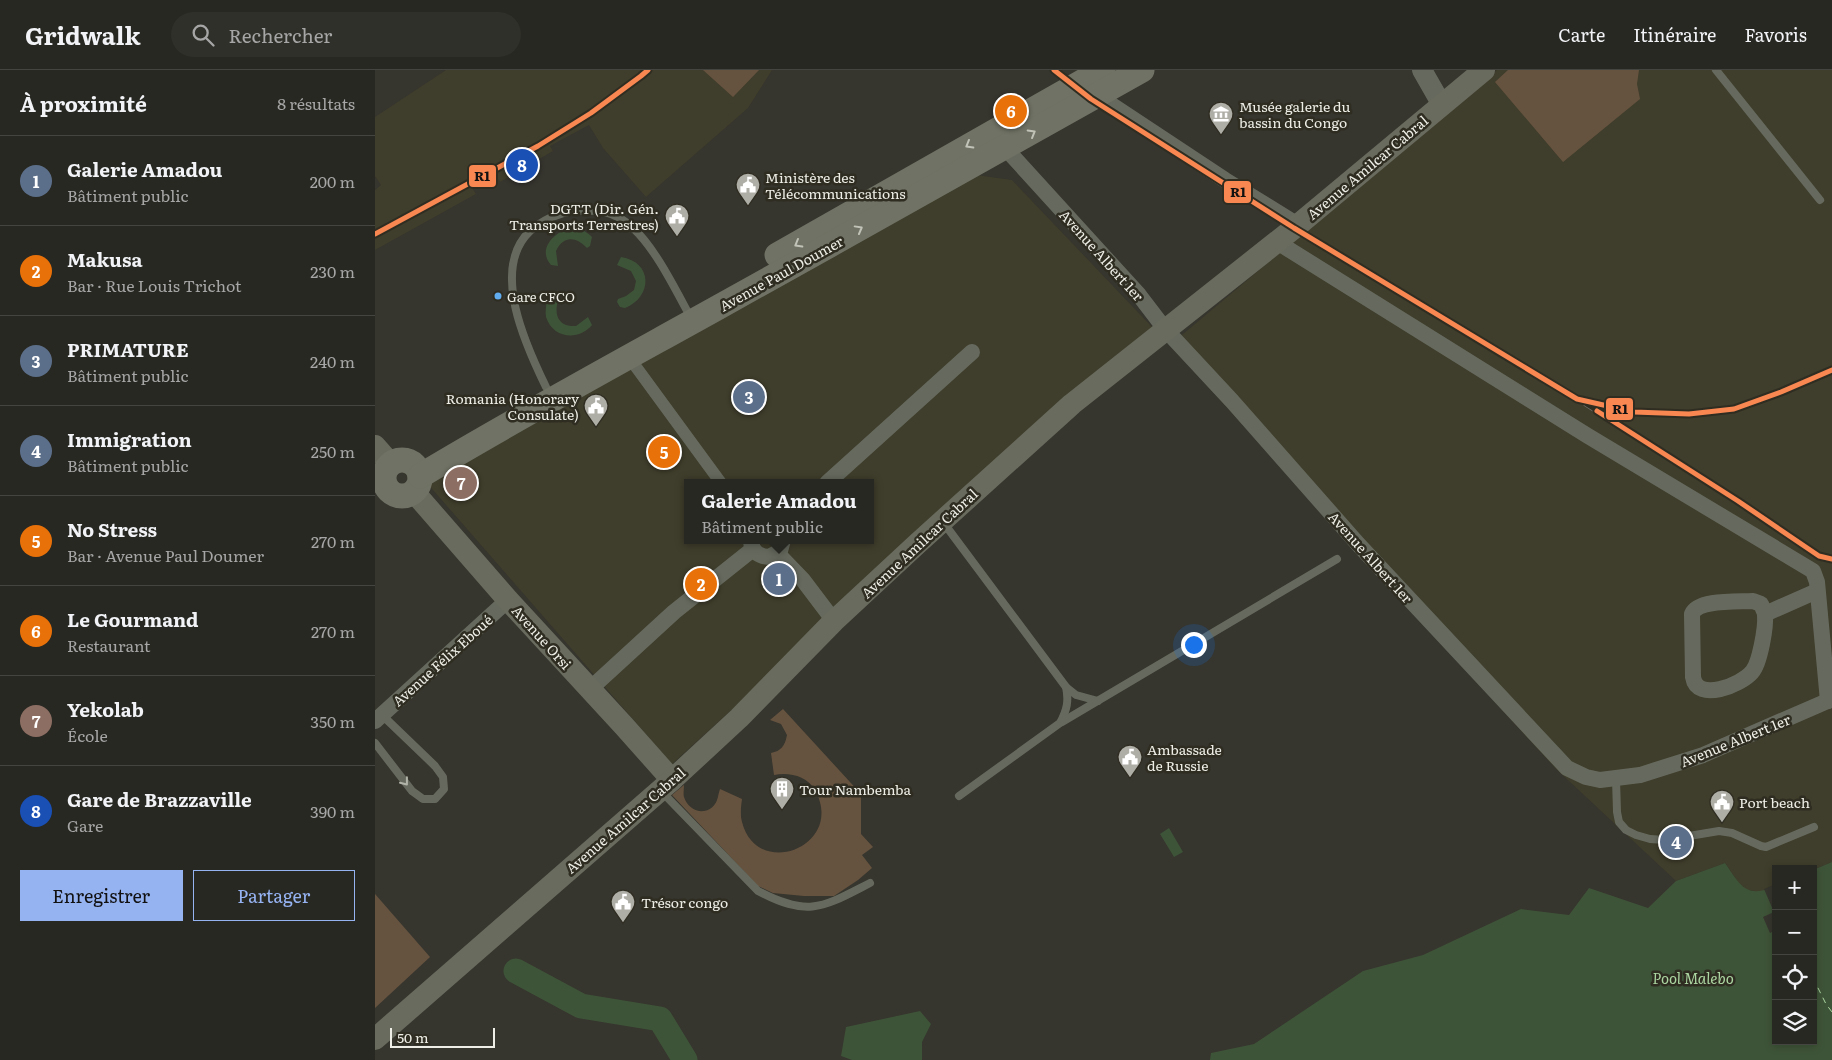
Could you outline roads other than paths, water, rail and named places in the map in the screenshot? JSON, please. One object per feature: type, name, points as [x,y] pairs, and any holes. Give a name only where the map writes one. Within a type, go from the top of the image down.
[{"type":"main road","name":"Avenue Paul Doumer","points":[[1088,90],[1103,70]]},
{"type":"main road","name":"Avenue Paul Doumer","points":[[416,478],[546,387],[689,314],[1088,90],[1142,70]]},
{"type":"main road","name":"Avenue Amilcar Cabral","points":[[375,1039],[666,785],[739,718],[835,621],[1072,404],[1298,225],[1484,70]]},
{"type":"main road","name":"Avenue Paul Doumer","points":[[416,478],[628,356],[689,314]]},
{"type":"main road","points":[[398,460],[407,460],[416,478],[401,497],[381,477],[398,460]]},
{"type":"main road","name":"Avenue Orsi","points":[[416,478],[508,600],[590,689],[666,785]]},
{"type":"street","points":[[1422,70],[1442,105]]},
{"type":"street","points":[[1088,90],[1225,180],[1298,225]]},
{"type":"street","name":"Avenue Albert 1er","points":[[998,140],[1139,295],[1165,329],[1232,401],[1358,544],[1567,768],[1586,777],[1600,780],[1640,775],[1703,755],[1830,700]]},
{"type":"street","points":[[1277,242],[1588,436],[1807,566],[1813,571],[1817,582],[1830,700]]},
{"type":"street","points":[[831,479],[972,352]]},
{"type":"street","points":[[628,356],[718,479]]},
{"type":"street","points":[[590,689],[674,612],[752,545],[757,554],[769,557],[780,546],[803,580],[835,621]]},
{"type":"street","points":[[1765,614],[1817,591]]},
{"type":"street","name":"Avenue Félix Eboué","points":[[379,718],[508,600]]},
{"type":"street","points":[[1753,601],[1761,604],[1765,614],[1760,656],[1751,673],[1729,688],[1710,690],[1700,688],[1694,682],[1692,614],[1696,608],[1705,604],[1753,601]]},
{"type":"lane","points":[[1716,70],[1820,200]]},
{"type":"lane","points":[[546,387],[517,316],[512,286],[513,261],[521,240],[538,224],[560,213],[591,210],[611,213],[633,228],[647,245],[689,314]]},
{"type":"lane","points":[[942,521],[1066,687],[1076,694],[1098,701]]},
{"type":"lane","points":[[959,796],[1060,724],[1337,559]]},
{"type":"lane","points":[[1060,724],[1067,710],[1068,697],[1066,687]]},
{"type":"lane","points":[[375,743],[412,791],[423,799],[435,799],[444,790],[443,777],[435,766],[379,718]]},
{"type":"lane","points":[[1616,779],[1619,822],[1626,830],[1650,839],[1665,840],[1719,830],[1732,833],[1766,847],[1814,827]]},
{"type":"lane","points":[[666,785],[758,891],[776,900],[790,905],[806,907],[827,905],[870,883]]},
{"type":"water","points":[[569,228],[582,230],[592,237],[590,246],[587,248],[574,240],[566,240],[556,251],[558,266],[551,265],[546,253],[549,242],[563,230]]},
{"type":"water","points":[[621,257],[632,260],[639,266],[644,272],[645,280],[641,296],[625,308],[620,307],[617,302],[618,299],[634,290],[636,281],[631,271],[617,265]]},
{"type":"water","points":[[556,298],[558,300],[557,315],[561,322],[570,326],[576,326],[588,317],[592,325],[580,334],[574,335],[567,335],[554,330],[546,317],[546,311],[547,301]]},
{"type":"water","points":[[1169,828],[1183,852],[1174,857],[1160,834]]},
{"type":"water","name":"Pool Malebo","points":[[1832,862],[1832,1060],[1210,1060],[1211,1053],[1254,1044],[1363,971],[1423,955],[1521,909],[1569,915],[1589,888],[1648,908],[1676,881],[1725,863],[1735,878],[1745,888],[1758,891],[1772,888],[1772,1045],[1817,1045],[1817,868]]},
{"type":"water","points":[[920,1011],[931,1024],[922,1042],[922,1060],[852,1060],[841,1056],[846,1027]]},
{"type":"waterway","points":[[516,971],[581,1006],[660,1019],[685,1060]]},
{"type":"railway","points":[[1054,70],[1091,99],[1294,228],[1577,399],[1634,412],[1689,414],[1734,409],[1781,392],[1832,370]]},
{"type":"railway","points":[[1586,404],[1738,501],[1819,556],[1832,559]]},
{"type":"place","name":"Le Gourmand","points":[[1011,111]]},
{"type":"place","name":"Musée galerie du bassin du Congo","points":[[1221,135]]},
{"type":"place","name":"Gare de Brazzaville","points":[[522,165]]},
{"type":"place","name":"Ministère des Télécommunications","points":[[748,206]]},
{"type":"place","name":"DGTT (Dir. Gén. Transports Terrestres)","points":[[677,237]]},
{"type":"place","name":"Gare CFCO","points":[[498,296]]},
{"type":"place","name":"PRIMATURE","points":[[749,397]]},
{"type":"place","name":"Romania (Honorary Consulate)","points":[[596,427]]},
{"type":"place","name":"No Stress","points":[[664,452]]},
{"type":"place","name":"Yekolab","points":[[461,483]]},
{"type":"place","name":"Galerie Amadou","points":[[779,579]]},
{"type":"place","name":"Makusa","points":[[701,584]]},
{"type":"place","name":"Ambassade de Russie","points":[[1130,778]]},
{"type":"place","name":"Tour Nambemba","points":[[782,810]]},
{"type":"place","name":"Port beach","points":[[1722,823]]},
{"type":"place","name":"Immigration","points":[[1676,842]]},
{"type":"place","name":"Trésor congo","points":[[623,923]]}]
